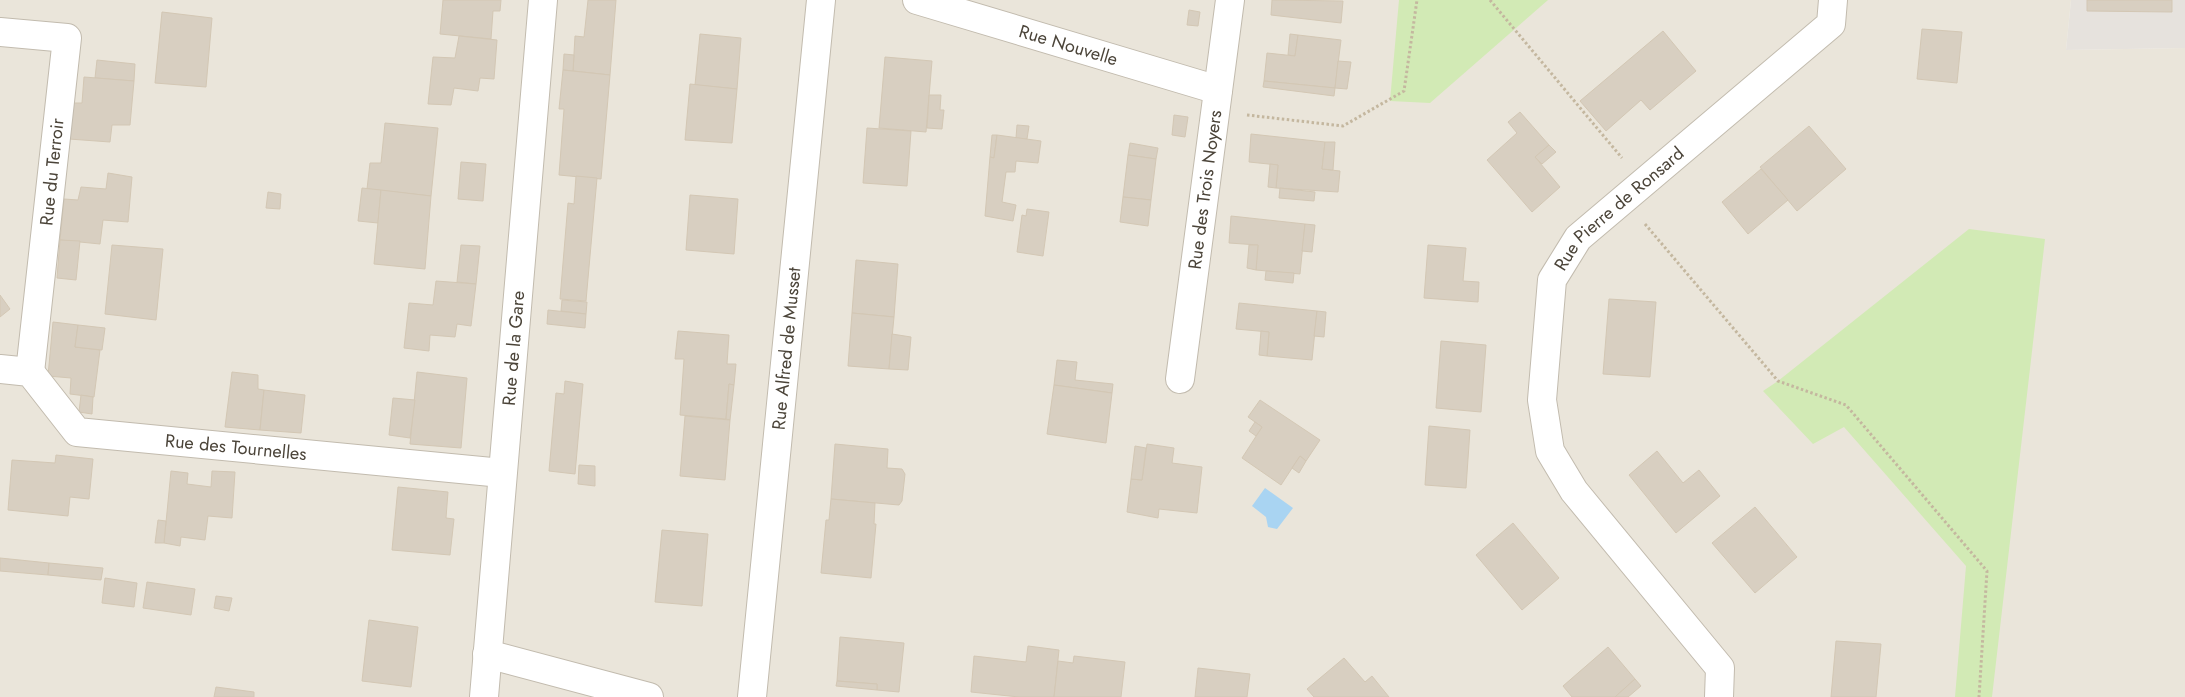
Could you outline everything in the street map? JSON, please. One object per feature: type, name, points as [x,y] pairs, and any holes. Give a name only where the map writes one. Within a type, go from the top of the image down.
[{"type":"street","name":"Rue de la Gare","points":[[484,697],[543,0]]},
{"type":"street","name":"Rue Alfred de Musset","points":[[752,697],[821,0]]},
{"type":"street","name":"Rue Nouvelle","points":[[917,0],[1217,100]]},
{"type":"street","name":"Rue des Trois Noyers","points":[[1180,379],[1230,0]]},
{"type":"street","name":"Rue Pierre de Ronsard","points":[[1719,697],[1720,668],[1574,490],[1550,451],[1542,400],[1552,280],[1578,238],[1831,24],[1833,0]]},
{"type":"street","name":"Rue du Terroir","points":[[0,32],[67,38],[30,372]]},
{"type":"street","points":[[0,369],[30,372]]},
{"type":"street","name":"Rue des Tournelles","points":[[30,372],[77,432],[502,473]]},
{"type":"street","points":[[487,654],[649,697]]},
{"type":"path","points":[[1217,100],[1343,126],[1404,91],[1417,0]]},
{"type":"path","points":[[1490,0],[1778,381],[1846,405],[1987,572],[1979,697]]},
{"type":"shaded area","points":[[0,0],[2071,0],[2066,50],[2185,48],[2185,697],[0,697]]},
{"type":"shaded area","points":[[2071,0],[2185,0],[2185,48],[2066,50]]},
{"type":"green space","points":[[1399,0],[1548,0],[1430,103],[1390,101]]},
{"type":"green space","points":[[1969,229],[2045,239],[1992,697],[1955,697],[1966,566],[1844,427],[1813,444],[1763,391]]},
{"type":"water","points":[[1265,488],[1293,508],[1277,529],[1268,527],[1266,517],[1252,506]]},
{"type":"building","points":[[443,0],[501,0],[500,11],[493,11],[491,39],[440,34]]},
{"type":"building","points":[[588,0],[616,0],[610,75],[573,71],[575,36],[584,37]]},
{"type":"building","points":[[1272,0],[1343,1],[1341,23],[1271,15]]},
{"type":"building","points":[[2087,0],[2172,0],[2172,12],[2087,11]]},
{"type":"building","points":[[1189,10],[1200,12],[1198,26],[1187,25]]},
{"type":"building","points":[[162,12],[212,18],[206,87],[155,83]]},
{"type":"building","points":[[1922,29],[1962,32],[1957,83],[1917,79]]},
{"type":"building","points":[[1663,31],[1696,71],[1650,110],[1641,100],[1606,131],[1580,101]]},
{"type":"building","points":[[700,34],[741,38],[737,89],[695,85]]},
{"type":"building","points":[[1290,34],[1298,35],[1295,56],[1288,55]]},
{"type":"building","points":[[1298,35],[1341,40],[1335,88],[1264,81],[1267,53],[1295,56]]},
{"type":"building","points":[[459,36],[497,40],[494,79],[480,78],[478,91],[454,88],[451,105],[428,104],[433,57],[455,58]]},
{"type":"building","points":[[564,54],[574,55],[573,71],[563,70]]},
{"type":"building","points":[[885,57],[932,61],[926,132],[879,128]]},
{"type":"building","points":[[97,60],[135,64],[134,81],[95,78]]},
{"type":"building","points":[[1338,61],[1351,62],[1347,89],[1335,88]]},
{"type":"building","points":[[563,70],[610,75],[601,179],[559,175],[564,109],[559,109]]},
{"type":"building","points":[[84,77],[134,81],[130,125],[112,125],[110,142],[69,139],[73,103],[82,103]]},
{"type":"building","points":[[1264,81],[1335,88],[1334,96],[1263,87]]},
{"type":"building","points":[[690,84],[737,89],[732,143],[685,140]]},
{"type":"building","points":[[929,95],[941,95],[940,110],[944,110],[942,129],[927,128]]},
{"type":"building","points":[[1520,112],[1549,145],[1535,157],[1560,187],[1532,212],[1487,160],[1517,133],[1508,122]]},
{"type":"building","points":[[1174,115],[1188,117],[1185,137],[1172,135]]},
{"type":"building","points":[[385,123],[438,128],[431,196],[367,189],[370,163],[381,163]]},
{"type":"building","points":[[1017,125],[1029,126],[1027,139],[1016,138]]},
{"type":"building","points":[[1809,126],[1846,169],[1797,211],[1760,167]]},
{"type":"building","points":[[867,128],[911,131],[907,186],[863,183]]},
{"type":"building","points":[[1251,134],[1325,142],[1322,169],[1340,171],[1338,192],[1276,188],[1278,165],[1249,162]]},
{"type":"building","points":[[992,135],[997,135],[994,158],[990,157]]},
{"type":"building","points":[[997,135],[1041,141],[1038,163],[1016,161],[1015,172],[1006,172],[1002,202],[1016,205],[1013,221],[985,216],[990,157],[994,158]]},
{"type":"building","points":[[1325,142],[1335,142],[1333,170],[1322,169]]},
{"type":"building","points":[[1130,143],[1158,148],[1156,159],[1128,155]]},
{"type":"building","points":[[1549,145],[1556,152],[1542,164],[1535,157]]},
{"type":"building","points":[[1128,155],[1156,159],[1151,200],[1123,197]]},
{"type":"building","points":[[461,162],[486,164],[483,201],[458,199]]},
{"type":"building","points":[[1270,164],[1278,165],[1276,188],[1268,187]]},
{"type":"building","points":[[1761,169],[1788,200],[1748,234],[1722,202]]},
{"type":"building","points":[[108,173],[132,177],[128,222],[103,220],[100,244],[60,240],[64,199],[78,200],[81,187],[106,189]]},
{"type":"building","points":[[576,176],[597,178],[586,301],[560,299],[568,203],[574,204]]},
{"type":"building","points":[[362,188],[381,190],[378,223],[358,221]]},
{"type":"building","points":[[1280,188],[1315,192],[1314,201],[1279,198]]},
{"type":"building","points":[[381,190],[431,196],[425,269],[374,264]]},
{"type":"building","points":[[268,192],[281,194],[280,209],[266,208]]},
{"type":"building","points":[[690,195],[738,199],[734,254],[686,250]]},
{"type":"building","points":[[1123,197],[1151,200],[1148,226],[1120,222]]},
{"type":"building","points":[[1027,209],[1049,212],[1043,256],[1017,252],[1022,215],[1026,216]]},
{"type":"building","points":[[1231,216],[1305,224],[1300,274],[1256,270],[1258,245],[1229,243]]},
{"type":"building","points":[[1305,224],[1315,225],[1312,252],[1302,251]]},
{"type":"building","points":[[60,240],[80,241],[76,280],[57,278]]},
{"type":"building","points":[[112,245],[163,249],[156,320],[105,314]]},
{"type":"building","points":[[461,245],[480,246],[476,284],[457,282]]},
{"type":"building","points":[[1249,245],[1258,245],[1256,270],[1247,268]]},
{"type":"building","points":[[1428,245],[1466,248],[1463,281],[1479,282],[1478,302],[1424,298]]},
{"type":"building","points":[[856,260],[898,264],[894,317],[852,313]]},
{"type":"building","points":[[1266,271],[1294,273],[1293,283],[1265,280]]},
{"type":"building","points":[[436,281],[476,284],[471,326],[457,324],[455,337],[430,335],[429,351],[404,348],[409,303],[433,305]]},
{"type":"building","points":[[0,295],[10,309],[0,317]]},
{"type":"building","points":[[1609,299],[1656,302],[1650,377],[1603,374]]},
{"type":"building","points":[[562,300],[587,302],[586,314],[561,311]]},
{"type":"building","points":[[1239,303],[1317,311],[1312,360],[1267,356],[1269,332],[1236,329]]},
{"type":"building","points":[[548,310],[586,314],[585,328],[547,324]]},
{"type":"building","points":[[1317,311],[1326,312],[1324,337],[1314,336]]},
{"type":"building","points":[[852,313],[894,317],[889,369],[848,366]]},
{"type":"building","points":[[53,322],[78,325],[75,347],[100,350],[94,397],[70,394],[71,378],[48,376]]},
{"type":"building","points":[[78,325],[105,328],[102,350],[75,347]]},
{"type":"building","points":[[678,331],[729,335],[727,364],[736,364],[734,385],[729,384],[726,419],[680,415],[684,359],[675,359]]},
{"type":"building","points":[[1261,331],[1269,332],[1267,356],[1259,355]]},
{"type":"building","points":[[892,334],[911,337],[908,370],[889,369]]},
{"type":"building","points":[[1441,341],[1486,345],[1481,412],[1436,408]]},
{"type":"building","points":[[1057,360],[1077,362],[1075,380],[1113,384],[1112,393],[1054,385]]},
{"type":"building","points":[[232,372],[258,375],[258,389],[264,390],[260,430],[225,427]]},
{"type":"building","points":[[417,372],[467,378],[461,448],[410,444]]},
{"type":"building","points":[[565,381],[583,384],[575,474],[549,471],[556,393],[564,394]]},
{"type":"building","points":[[729,384],[734,385],[730,420],[726,419]]},
{"type":"building","points":[[1054,385],[1112,393],[1106,443],[1047,434]]},
{"type":"building","points":[[264,390],[305,395],[301,433],[260,430]]},
{"type":"building","points":[[81,395],[93,397],[92,414],[79,412]]},
{"type":"building","points":[[393,398],[415,400],[410,438],[389,435]]},
{"type":"building","points":[[1260,400],[1320,440],[1306,461],[1300,456],[1281,485],[1242,458],[1262,427],[1248,417]]},
{"type":"building","points":[[685,416],[730,420],[725,480],[680,476]]},
{"type":"building","points":[[1255,422],[1262,427],[1256,436],[1249,431]]},
{"type":"building","points":[[1429,426],[1470,430],[1466,488],[1425,485]]},
{"type":"building","points":[[835,444],[888,449],[887,468],[902,469],[905,474],[902,501],[899,505],[831,499]]},
{"type":"building","points":[[1147,444],[1174,448],[1172,463],[1202,467],[1197,513],[1159,509],[1158,518],[1127,512],[1131,479],[1142,480]]},
{"type":"building","points":[[1135,446],[1146,448],[1142,480],[1131,479]]},
{"type":"building","points":[[1657,451],[1683,483],[1699,470],[1720,496],[1676,533],[1629,475]]},
{"type":"building","points":[[56,455],[93,459],[89,499],[70,497],[68,516],[8,510],[12,460],[55,463]]},
{"type":"building","points":[[1300,456],[1306,461],[1299,473],[1292,468]]},
{"type":"building","points":[[579,465],[595,466],[595,486],[578,484]]},
{"type":"building","points":[[171,471],[188,473],[187,484],[211,487],[212,471],[235,472],[232,518],[208,516],[205,540],[181,537],[180,546],[164,543]]},
{"type":"building","points":[[398,487],[448,492],[446,518],[454,519],[450,555],[392,550]]},
{"type":"building","points":[[831,499],[875,503],[874,524],[876,524],[871,578],[821,573],[826,520],[829,520]]},
{"type":"building","points":[[1755,507],[1797,557],[1755,593],[1712,543]]},
{"type":"building","points":[[158,520],[166,521],[164,543],[155,543]]},
{"type":"building","points":[[1513,523],[1559,578],[1522,610],[1476,555]]},
{"type":"building","points":[[662,530],[708,534],[702,606],[655,602]]},
{"type":"building","points":[[0,558],[49,563],[48,575],[0,571]]},
{"type":"building","points":[[49,563],[103,568],[101,580],[48,575]]},
{"type":"building","points":[[105,578],[137,583],[134,607],[102,603]]},
{"type":"building","points":[[147,582],[195,589],[191,615],[143,608]]},
{"type":"building","points":[[216,596],[232,598],[229,611],[214,608]]},
{"type":"building","points":[[369,620],[418,627],[411,687],[362,681]]},
{"type":"building","points":[[840,637],[904,643],[899,692],[877,690],[877,684],[837,681]]},
{"type":"building","points":[[1836,641],[1881,644],[1876,697],[1831,697]]},
{"type":"building","points":[[1028,646],[1059,650],[1054,697],[1019,697],[971,692],[974,656],[1026,662]]},
{"type":"building","points":[[1608,647],[1635,679],[1615,697],[1572,697],[1563,686]]},
{"type":"building","points":[[1074,656],[1125,662],[1121,697],[1054,697],[1058,661],[1073,663]]},
{"type":"building","points":[[1344,658],[1365,682],[1372,676],[1389,697],[1314,697],[1307,689]]},
{"type":"building","points":[[1198,668],[1250,674],[1247,697],[1195,697]]},
{"type":"building","points":[[1635,679],[1641,686],[1628,697],[1615,697]]},
{"type":"building","points":[[837,681],[877,684],[877,690],[836,686]]},
{"type":"building","points":[[216,687],[254,692],[254,697],[214,697]]}]
